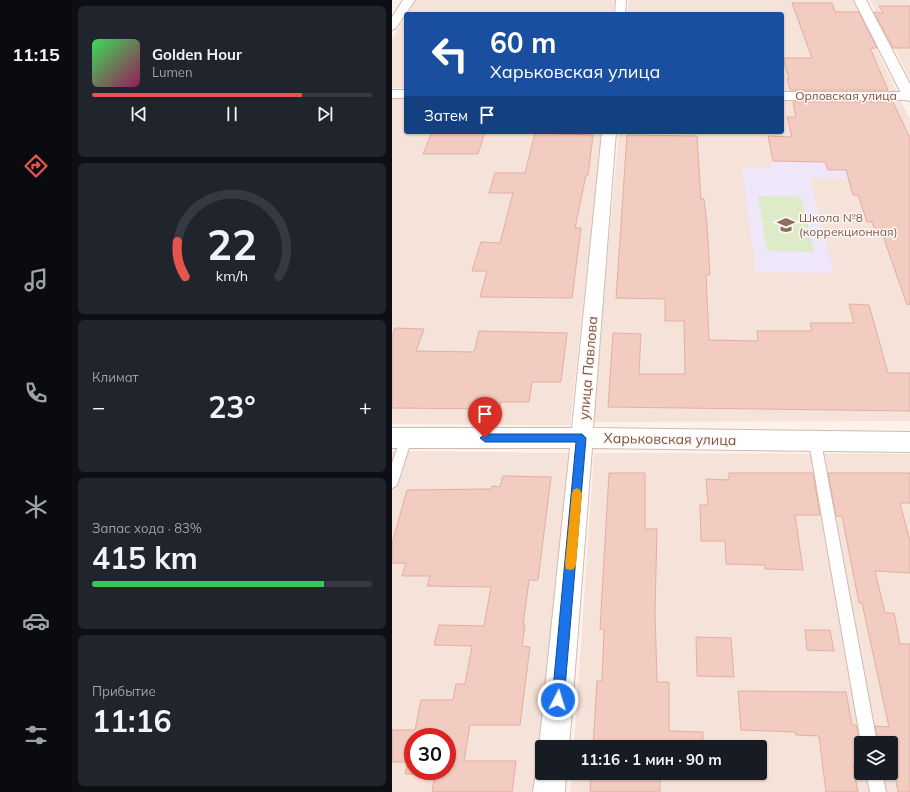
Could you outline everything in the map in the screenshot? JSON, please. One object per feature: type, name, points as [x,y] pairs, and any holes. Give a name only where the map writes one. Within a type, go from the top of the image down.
[{"type":"street","points":[[392,26],[409,0]]},
{"type":"street","points":[[620,12],[621,0]]},
{"type":"street","points":[[860,0],[910,97]]},
{"type":"street","points":[[392,94],[404,94]]},
{"type":"street","name":"Орловская улица","points":[[784,96],[910,97]]},
{"type":"street","name":"улица Павлова","points":[[555,740],[609,134]]},
{"type":"street","name":"Харьковская улица","points":[[399,438],[582,438],[910,442]]},
{"type":"street","points":[[549,792],[550,780]]},
{"type":"lane","name":"Харьковская улица","points":[[392,482],[399,438]]},
{"type":"lane","points":[[815,442],[868,736]]},
{"type":"lane","points":[[875,780],[878,792]]},
{"type":"shaded area","points":[[416,0],[615,0],[613,12],[408,12]]},
{"type":"shaded area","points":[[629,0],[853,0],[897,92],[784,91],[784,12],[627,12]]},
{"type":"shaded area","points":[[870,0],[910,0],[910,79]]},
{"type":"shaded area","points":[[404,19],[404,88],[392,88],[392,40]]},
{"type":"shaded area","points":[[392,97],[404,98],[404,134],[602,134],[570,425],[392,424]]},
{"type":"shaded area","points":[[784,100],[901,101],[910,120],[910,421],[592,422],[619,134],[784,134]]},
{"type":"shaded area","name":"Школа №8 (коррекционная)","points":[[829,105],[895,106],[910,138],[910,178],[810,178],[834,273],[756,272],[742,168],[772,168],[771,161],[847,162]]},
{"type":"shaded area","points":[[392,451],[570,453],[540,740],[535,740],[534,792],[392,792]]},
{"type":"shaded area","points":[[594,453],[910,454],[910,792],[570,792],[571,780],[767,780],[767,740],[574,740]]},
{"type":"green space","points":[[758,196],[801,197],[814,252],[767,251]]},
{"type":"building","points":[[792,3],[832,3],[835,12],[859,12],[877,48],[870,48],[888,90],[790,90],[784,58],[812,58]]},
{"type":"building","points":[[879,6],[910,6],[910,48],[893,48],[874,12],[883,13]]},
{"type":"building","points":[[793,102],[893,102],[910,138],[910,304],[907,305],[881,230],[875,230],[872,222],[867,222],[858,195],[853,195],[846,170],[828,170],[825,162],[773,161],[768,136],[792,137],[787,117],[796,117]]},
{"type":"building","points":[[431,134],[484,134],[478,154],[423,154]]},
{"type":"building","points":[[535,134],[593,135],[588,175],[586,175],[575,228],[581,228],[572,298],[480,297],[487,271],[472,271],[481,242],[500,243],[513,193],[489,193],[495,173],[525,173]]},
{"type":"building","points":[[627,135],[697,136],[701,199],[704,199],[707,224],[710,275],[706,275],[709,340],[758,341],[757,331],[812,331],[810,323],[854,323],[849,304],[869,305],[888,373],[910,373],[910,411],[608,407],[613,333],[641,334],[639,374],[685,374],[684,321],[665,321],[665,299],[616,298]]},
{"type":"building","points":[[395,328],[424,329],[416,351],[474,352],[479,331],[567,333],[561,382],[532,382],[529,402],[501,402],[499,409],[392,408],[392,337]]},
{"type":"building","points":[[609,473],[645,473],[645,529],[657,529],[655,611],[657,682],[669,682],[669,731],[703,732],[703,740],[593,740],[597,681],[602,681],[604,629],[600,629]]},
{"type":"building","points":[[729,473],[813,473],[820,515],[795,515],[803,570],[765,569],[765,565],[726,564],[725,541],[701,541],[700,505],[708,505],[706,479],[729,480]]},
{"type":"building","points":[[828,473],[910,473],[910,503],[900,503],[910,541],[910,573],[875,571],[885,613],[894,613],[900,644],[910,644],[910,792],[898,792],[896,780],[898,780],[898,736],[877,736],[875,726],[889,727],[862,603],[859,603],[842,516],[836,516]]},
{"type":"building","points":[[503,476],[551,477],[538,580],[529,580],[523,625],[525,625],[522,646],[530,647],[520,725],[470,725],[464,761],[516,761],[512,792],[432,792],[434,780],[456,780],[456,728],[415,728],[421,700],[453,700],[456,684],[465,684],[472,646],[434,645],[439,625],[484,626],[491,587],[427,586],[430,576],[402,576],[406,563],[392,563],[392,544],[407,490],[491,489],[492,486],[500,487]]},
{"type":"building","points":[[805,630],[830,630],[834,651],[807,650]]},
{"type":"building","points":[[696,637],[731,638],[734,677],[697,676]]},
{"type":"building","points":[[738,691],[846,692],[852,725],[856,725],[859,736],[854,736],[853,765],[854,780],[856,780],[858,792],[826,792],[819,736],[796,735],[796,732],[741,730]]},
{"type":"building","points":[[392,730],[404,730],[404,762],[392,762]]},
{"type":"building","points":[[591,780],[660,780],[660,792],[590,792]]},
{"type":"slow traffic","points":[[570,565],[577,493]]},
{"type":"place","name":"Школа №8 (коррекционная)","points":[[786,225]]},
{"type":"route","points":[[485,438],[582,438],[558,700]]}]
